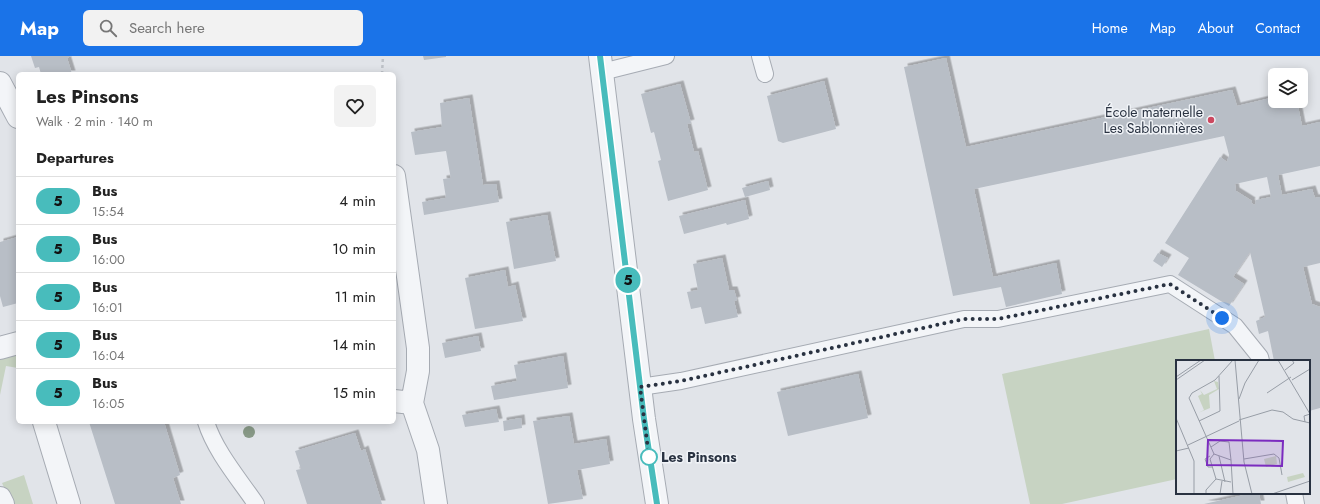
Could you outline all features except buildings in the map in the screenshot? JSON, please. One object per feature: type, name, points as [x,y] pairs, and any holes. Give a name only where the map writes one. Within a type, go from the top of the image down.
[{"type":"street","points":[[601,64],[640,387],[657,504]]},
{"type":"street","points":[[0,83],[16,113]]},
{"type":"street","points":[[396,190],[418,348],[418,371],[403,402],[428,450],[436,504]]},
{"type":"street","points":[[0,348],[16,344]]},
{"type":"street","points":[[45,424],[69,504]]},
{"type":"street","points":[[0,498],[2,504]]},
{"type":"lane","points":[[601,64],[666,56]]},
{"type":"lane","points":[[760,56],[765,74]]},
{"type":"lane","points":[[640,387],[681,381],[964,319],[998,319],[1170,284],[1236,326],[1261,360]]},
{"type":"lane","points":[[206,424],[209,434],[256,504]]},
{"type":"lane","points":[[1294,494],[1296,504]]},
{"type":"path","points":[[382,72],[383,56]]},
{"type":"green space","points":[[1209,329],[1215,360],[1176,360],[1176,479],[1062,504],[1030,504],[1002,374]]},
{"type":"green space","points":[[16,353],[16,368],[6,366],[0,395],[0,357]]},
{"type":"green space","points":[[24,475],[33,504],[12,504],[2,483]]},
{"type":"bus line","name":"5","points":[[600,56],[644,419],[657,504]]},
{"type":"place","name":"École maternelle Les Sablonnières","points":[[1211,120]]},
{"type":"place","name":"Les Pinsons","points":[[649,457]]},
{"type":"route","points":[[649,457],[640,387],[681,381],[964,319],[998,319],[1170,284],[1222,318]]}]
